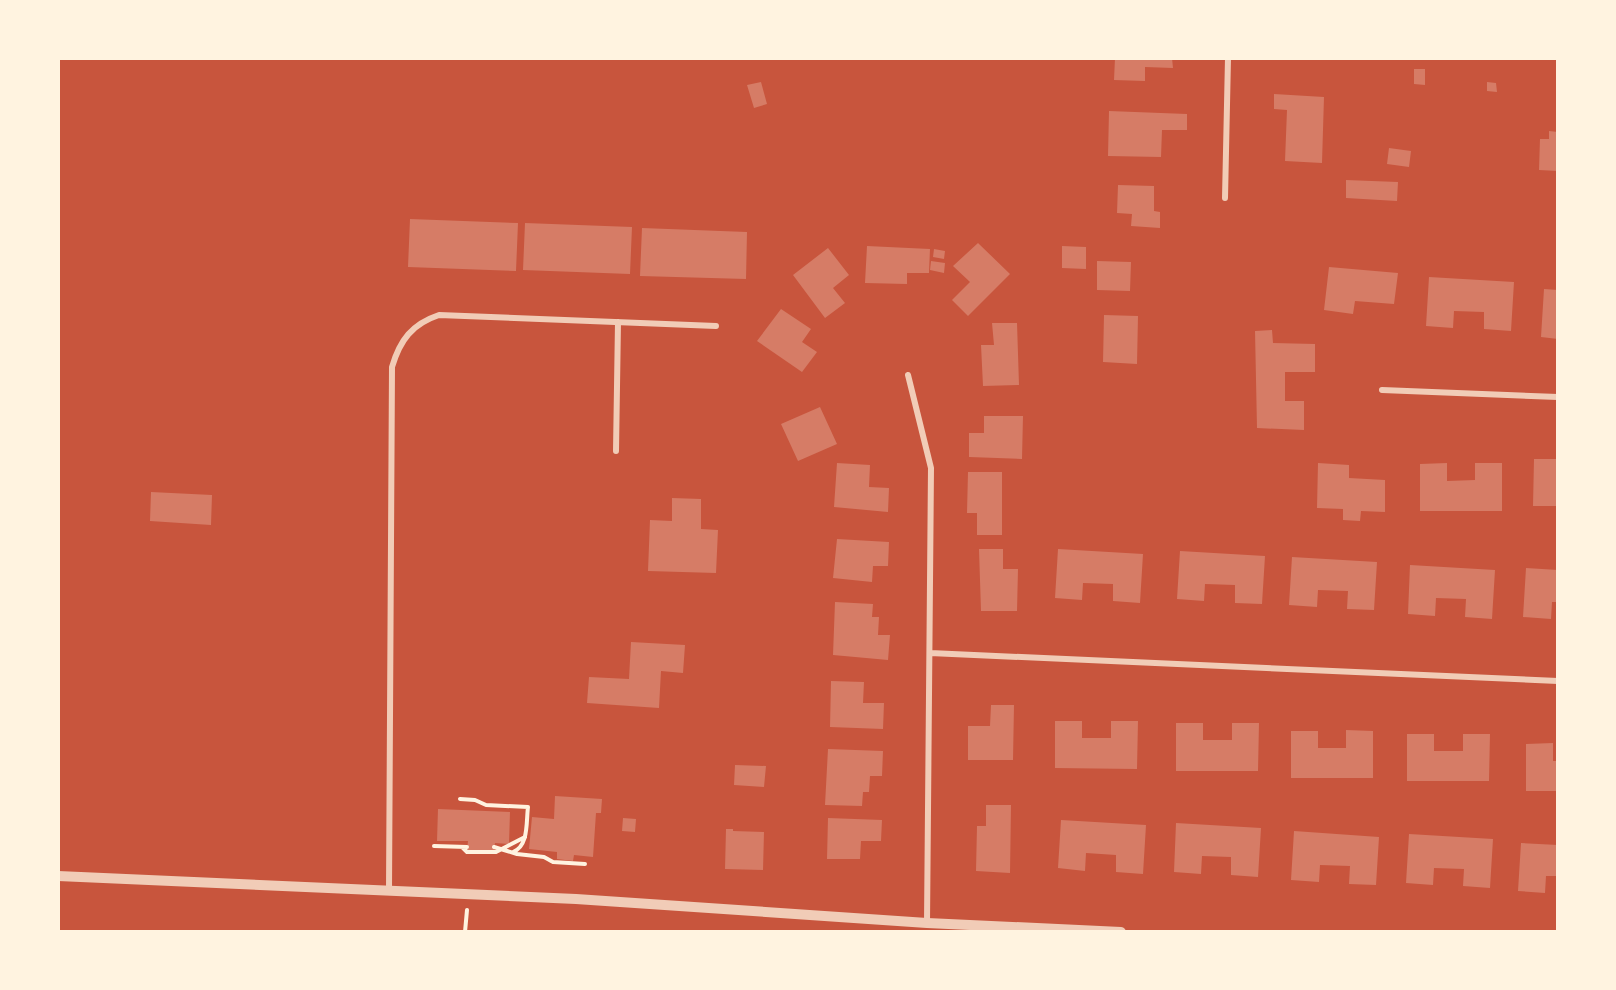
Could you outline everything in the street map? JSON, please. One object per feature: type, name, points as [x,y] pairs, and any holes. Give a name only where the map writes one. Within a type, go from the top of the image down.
[{"type":"street","points":[[1225,198],[1227,58]]},
{"type":"street","points":[[389,891],[392,367],[397,349],[406,335],[427,319],[439,315],[716,326]]},
{"type":"street","points":[[616,451],[618,322]]},
{"type":"street","points":[[908,375],[931,468],[927,922]]},
{"type":"street","points":[[1382,390],[1557,397]]},
{"type":"street","points":[[930,653],[1557,681]]},
{"type":"street","points":[[58,876],[586,900],[1121,932]]},
{"type":"path","points":[[460,799],[475,800],[486,805],[528,807],[522,847],[513,852]]},
{"type":"path","points":[[434,846],[465,847],[467,852],[496,852],[525,837]]},
{"type":"path","points":[[494,847],[544,857],[553,862],[585,864]]},
{"type":"building","points":[[1115,58],[1172,58],[1173,68],[1145,67],[1145,81],[1114,80]]},
{"type":"building","points":[[1414,69],[1425,69],[1425,85],[1414,84]]},
{"type":"building","points":[[761,82],[767,104],[754,108],[747,85]]},
{"type":"building","points":[[1487,82],[1496,83],[1497,92],[1487,91]]},
{"type":"building","points":[[1274,94],[1324,97],[1322,163],[1285,161],[1287,110],[1274,109]]},
{"type":"building","points":[[1109,111],[1187,114],[1187,130],[1162,130],[1161,157],[1108,156]]},
{"type":"building","points":[[1549,131],[1558,132],[1558,171],[1539,170],[1540,139],[1549,139]]},
{"type":"building","points":[[1389,148],[1411,151],[1409,167],[1387,164]]},
{"type":"building","points":[[1346,180],[1398,182],[1397,201],[1346,198]]},
{"type":"building","points":[[1118,185],[1154,186],[1154,211],[1160,212],[1160,228],[1131,226],[1132,214],[1117,213]]},
{"type":"building","points":[[410,219],[518,223],[516,271],[408,267]]},
{"type":"building","points":[[525,223],[632,227],[630,274],[523,270]]},
{"type":"building","points":[[642,228],[747,232],[746,279],[640,276]]},
{"type":"building","points":[[978,243],[1010,274],[968,316],[952,300],[970,282],[953,266]]},
{"type":"building","points":[[867,246],[930,249],[929,273],[907,273],[907,284],[865,283]]},
{"type":"building","points":[[1062,246],[1086,247],[1086,269],[1062,268]]},
{"type":"building","points":[[828,248],[849,275],[833,288],[845,303],[825,318],[793,275]]},
{"type":"building","points":[[934,249],[945,251],[944,259],[933,257]]},
{"type":"building","points":[[931,261],[945,263],[944,273],[930,270]]},
{"type":"building","points":[[1097,261],[1131,262],[1130,291],[1097,290]]},
{"type":"building","points":[[1329,267],[1398,273],[1394,304],[1355,301],[1353,314],[1324,310]]},
{"type":"building","points":[[1429,277],[1514,282],[1511,331],[1484,329],[1484,312],[1454,311],[1453,328],[1426,326]]},
{"type":"building","points":[[1544,289],[1558,290],[1558,339],[1541,337]]},
{"type":"building","points":[[781,309],[811,329],[802,342],[817,352],[802,372],[757,341]]},
{"type":"building","points":[[1104,315],[1138,316],[1137,364],[1103,362]]},
{"type":"building","points":[[992,323],[1017,323],[1019,385],[983,386],[981,345],[994,345]]},
{"type":"building","points":[[1272,330],[1273,343],[1315,344],[1315,372],[1285,372],[1285,401],[1304,401],[1304,430],[1257,428],[1255,331]]},
{"type":"building","points":[[820,407],[837,444],[798,461],[781,424]]},
{"type":"building","points":[[984,416],[1023,416],[1022,459],[969,457],[969,433],[984,433]]},
{"type":"building","points":[[1534,459],[1558,459],[1558,506],[1533,506]]},
{"type":"building","points":[[837,463],[870,465],[869,487],[889,488],[888,512],[834,507]]},
{"type":"building","points":[[1318,463],[1349,465],[1349,478],[1385,480],[1385,512],[1361,511],[1360,521],[1343,520],[1343,509],[1317,508]]},
{"type":"building","points":[[1447,463],[1447,481],[1475,480],[1475,463],[1502,463],[1502,511],[1420,511],[1420,464]]},
{"type":"building","points":[[968,472],[1002,472],[1002,535],[977,535],[977,513],[967,513]]},
{"type":"building","points":[[151,492],[212,495],[211,525],[150,521]]},
{"type":"building","points":[[672,498],[701,499],[701,529],[718,530],[716,573],[648,571],[650,520],[672,521]]},
{"type":"building","points":[[837,539],[889,542],[888,566],[873,566],[872,582],[833,578]]},
{"type":"building","points":[[979,549],[1003,549],[1003,569],[1018,569],[1017,611],[981,611]]},
{"type":"building","points":[[1058,549],[1143,554],[1140,603],[1113,601],[1113,584],[1083,583],[1082,600],[1055,598]]},
{"type":"building","points":[[1180,551],[1265,556],[1262,604],[1235,603],[1235,585],[1205,584],[1204,601],[1177,599]]},
{"type":"building","points":[[1292,557],[1377,562],[1374,610],[1347,609],[1348,591],[1318,590],[1317,607],[1289,605]]},
{"type":"building","points":[[1410,565],[1495,570],[1492,619],[1465,617],[1466,599],[1436,598],[1435,616],[1408,614]]},
{"type":"building","points":[[1526,568],[1558,570],[1558,602],[1552,602],[1551,619],[1523,617]]},
{"type":"building","points":[[835,602],[873,604],[872,617],[879,617],[878,635],[890,635],[888,660],[833,655]]},
{"type":"building","points":[[631,642],[685,645],[683,673],[661,671],[659,708],[587,703],[589,677],[629,679]]},
{"type":"building","points":[[831,681],[864,682],[863,703],[884,703],[883,729],[830,727]]},
{"type":"building","points":[[991,705],[1014,705],[1013,760],[968,760],[968,726],[990,726]]},
{"type":"building","points":[[1055,721],[1082,721],[1082,738],[1111,738],[1111,721],[1138,721],[1137,769],[1055,768]]},
{"type":"building","points":[[1176,723],[1203,723],[1203,740],[1232,740],[1232,723],[1259,723],[1258,771],[1176,771]]},
{"type":"building","points":[[1346,730],[1373,731],[1373,778],[1291,778],[1291,731],[1318,731],[1318,748],[1346,748]]},
{"type":"building","points":[[1407,734],[1434,734],[1434,751],[1463,751],[1463,734],[1490,734],[1489,781],[1407,781]]},
{"type":"building","points":[[1553,743],[1553,761],[1558,761],[1558,791],[1526,791],[1526,744]]},
{"type":"building","points":[[828,749],[883,751],[882,776],[870,776],[869,792],[863,792],[862,806],[825,805]]},
{"type":"building","points":[[735,765],[766,766],[764,787],[734,785]]},
{"type":"building","points":[[555,796],[602,799],[601,813],[596,813],[593,857],[574,855],[573,861],[557,859],[557,852],[529,849],[532,817],[554,819]]},
{"type":"building","points":[[986,805],[1011,805],[1010,873],[976,871],[977,826],[986,826]]},
{"type":"building","points":[[438,809],[510,812],[509,844],[495,843],[494,851],[467,850],[468,841],[437,841]]},
{"type":"building","points":[[623,818],[636,819],[635,832],[622,831]]},
{"type":"building","points":[[828,818],[882,820],[881,841],[861,841],[860,859],[827,859]]},
{"type":"building","points":[[1061,820],[1146,825],[1143,874],[1116,872],[1116,855],[1086,853],[1085,871],[1058,868]]},
{"type":"building","points":[[1176,823],[1261,828],[1258,877],[1231,875],[1231,857],[1202,856],[1201,874],[1174,872]]},
{"type":"building","points":[[726,829],[764,832],[763,870],[725,869]]},
{"type":"building","points":[[1294,831],[1379,837],[1376,885],[1349,884],[1350,866],[1320,865],[1319,882],[1291,880]]},
{"type":"building","points":[[1409,834],[1493,839],[1490,888],[1463,886],[1464,869],[1434,868],[1433,885],[1406,883]]},
{"type":"building","points":[[1521,843],[1558,845],[1558,876],[1546,876],[1545,893],[1518,891]]}]
